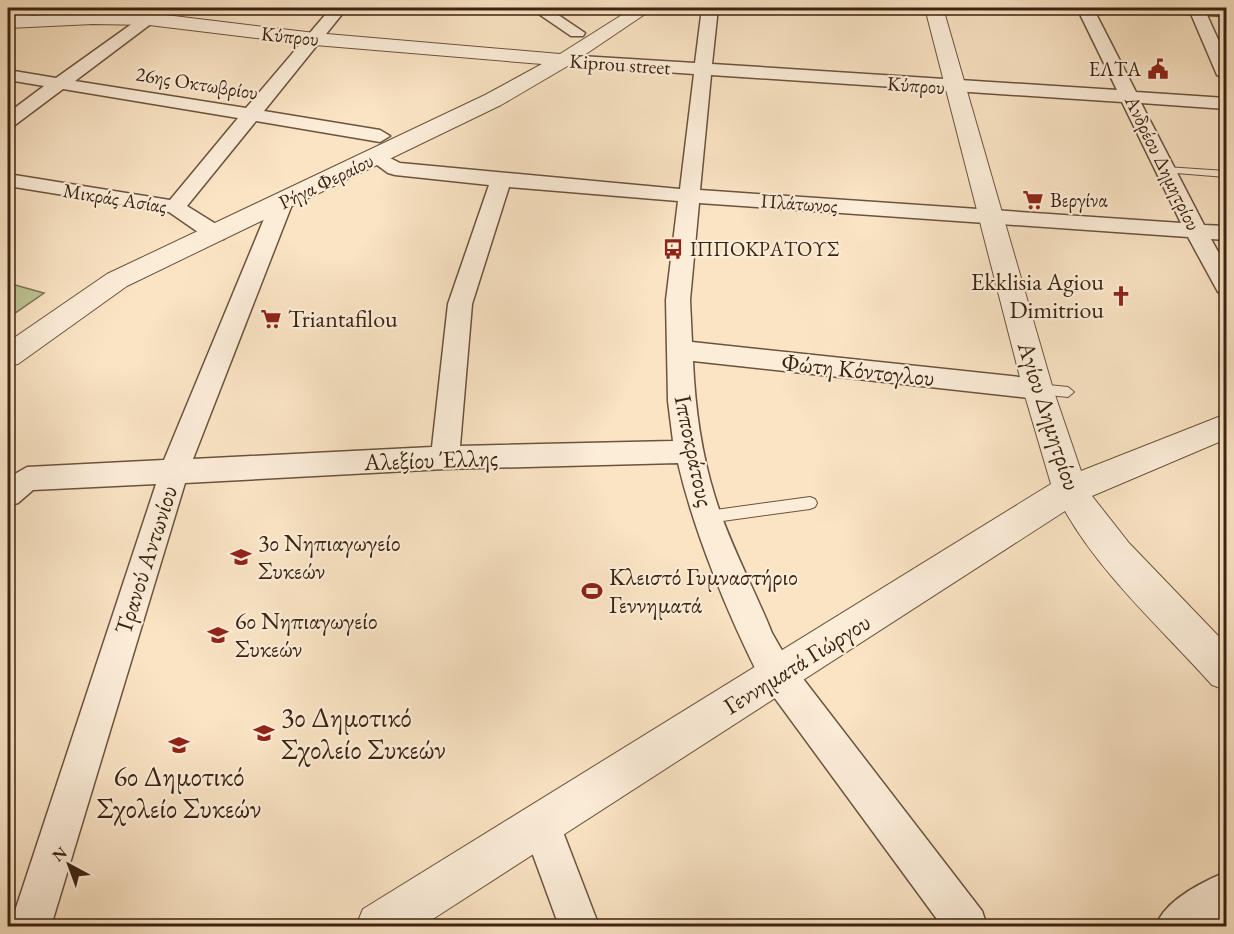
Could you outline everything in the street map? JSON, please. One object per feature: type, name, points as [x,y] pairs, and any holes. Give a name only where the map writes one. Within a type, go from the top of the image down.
[{"type":"street","points":[[12,22],[31,8]]},
{"type":"street","points":[[175,207],[339,8]]},
{"type":"street","points":[[538,8],[577,33]]},
{"type":"street","name":"Ρήγα Φεραίου","points":[[8,333],[102,268],[207,227],[282,202],[537,58],[613,8]]},
{"type":"street","name":"Ρήγα Φεραίου","points":[[8,356],[112,283],[207,227],[378,146],[493,100],[564,60],[645,8]]},
{"type":"street","name":"Ιπποκράτους","points":[[710,8],[678,300],[681,401],[689,452],[708,517],[760,643],[778,675],[967,927]]},
{"type":"street","name":"Αγίου Δημητρίου","points":[[934,8],[1038,389],[1070,490],[1090,522],[1116,554],[1227,671]]},
{"type":"street","name":"Ανδρέου Δημητρίου","points":[[1085,8],[1196,231],[1227,286]]},
{"type":"street","points":[[1171,8],[1227,11]]},
{"type":"street","points":[[1196,8],[1227,75]]},
{"type":"street","points":[[8,121],[156,13]]},
{"type":"street","name":"Κύπρου","points":[[12,22],[156,13],[315,39],[537,58]]},
{"type":"street","name":"Kiprou street","points":[[537,58],[702,70]]},
{"type":"street","name":"Κύπρου","points":[[702,70],[1130,97]]},
{"type":"street","name":"26ης Οκτωβρίου","points":[[8,75],[252,115],[378,146]]},
{"type":"street","points":[[1130,97],[1227,103]]},
{"type":"street","name":"Πλάτωνος","points":[[378,146],[395,169],[501,180],[690,196],[1227,233]]},
{"type":"street","name":"Μικράς Ασίας","points":[[8,180],[175,207],[207,227]]},
{"type":"street","points":[[444,458],[460,304],[501,180]]},
{"type":"street","name":"Τρανού Αντωνίου","points":[[30,927],[174,472],[282,202]]},
{"type":"street","name":"Φώτη Κόντογλου","points":[[678,350],[1038,389]]},
{"type":"street","name":"Γεννηματά Γιώργου","points":[[380,927],[1070,490],[1227,426]]},
{"type":"street","name":"Αλεξίου Έλλης","points":[[14,479],[444,458],[689,452]]},
{"type":"street","points":[[541,825],[579,927]]},
{"type":"street","points":[[1176,927],[1227,892]]},
{"type":"lane","points":[[1166,170],[1227,174]]},
{"type":"lane","points":[[1038,389],[1068,392]]},
{"type":"lane","points":[[708,517],[810,503]]},
{"type":"green space","points":[[8,283],[44,293],[8,318]]},
{"type":"place","name":"ΕΛΤΑ","points":[[1158,69]]},
{"type":"place","name":"Βεργίνα","points":[[1033,200]]},
{"type":"place","name":"ΙΠΠΟΚΡΑΤΟΥΣ","points":[[673,249]]},
{"type":"place","name":"Ekklisia Agiou Dimitriou","points":[[1121,296]]},
{"type":"place","name":"Triantafilou","points":[[271,319]]},
{"type":"place","name":"3ο Νηπιαγωγείο Συκεών","points":[[241,557]]},
{"type":"place","name":"Κλειστό Γυμναστήριο Γεννηματά","points":[[592,591]]},
{"type":"place","name":"6ο Νηπιαγωγείο Συκεών","points":[[218,635]]},
{"type":"place","name":"3ο Δημοτικό Σχολείο Συκεών","points":[[264,733]]},
{"type":"place","name":"6ο Δημοτικό Σχολείο Συκεών","points":[[179,745]]}]
